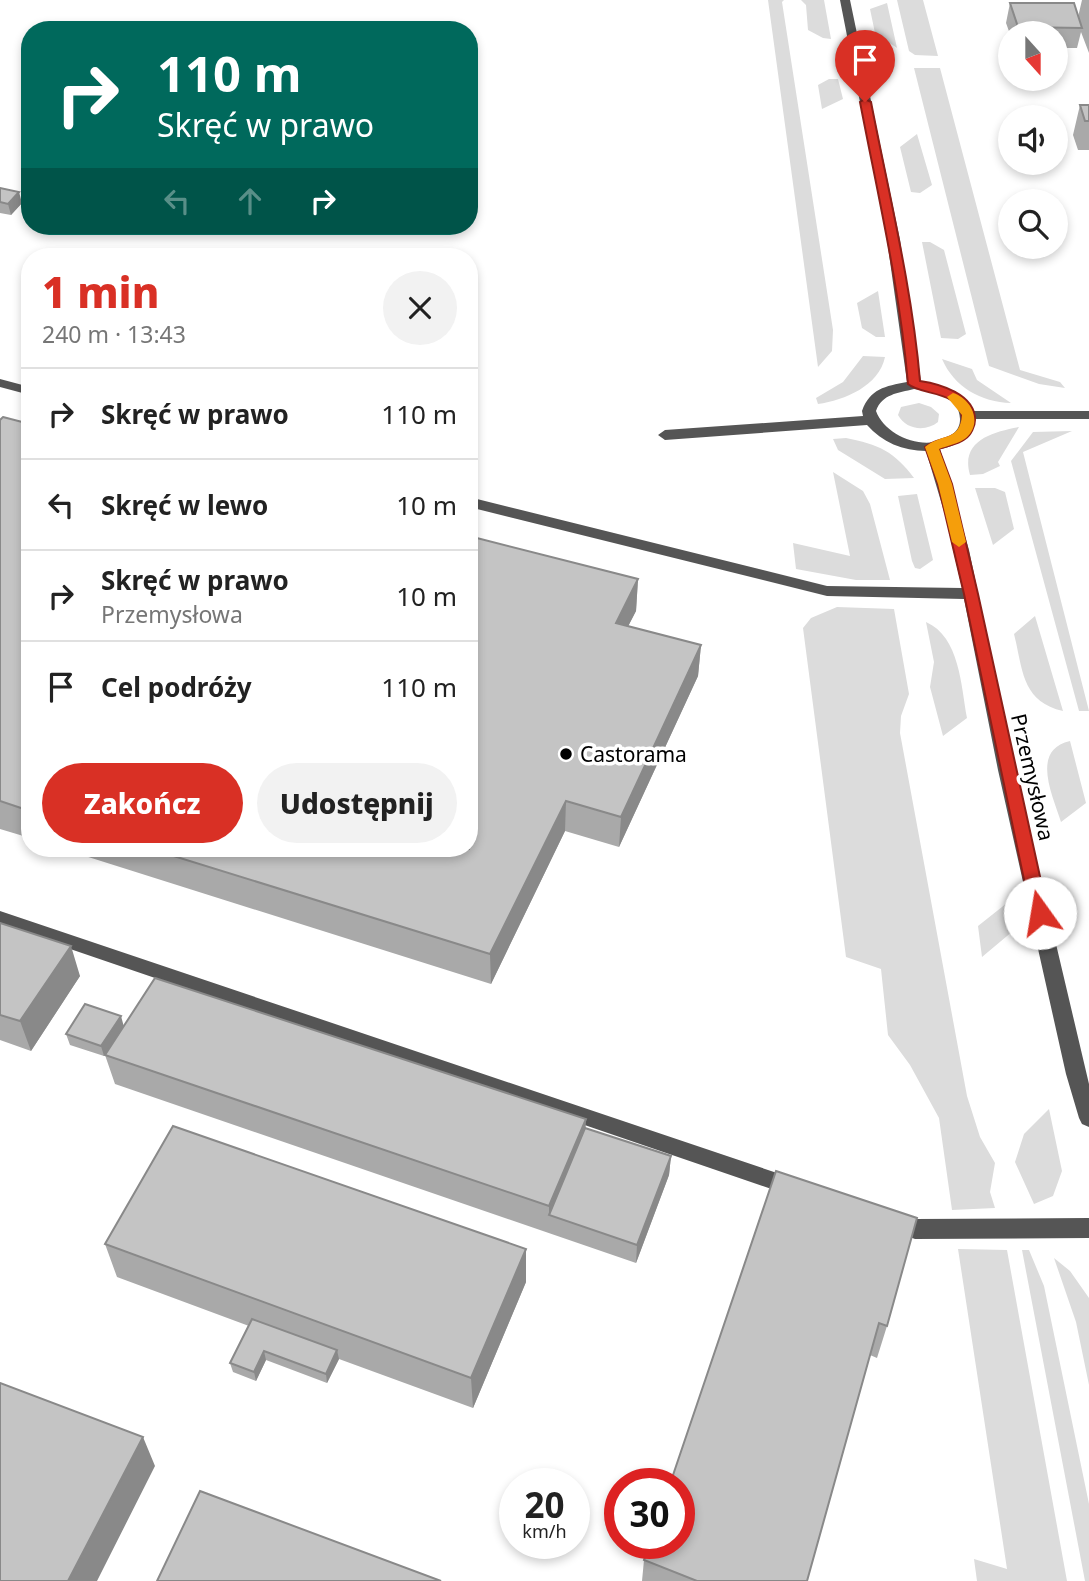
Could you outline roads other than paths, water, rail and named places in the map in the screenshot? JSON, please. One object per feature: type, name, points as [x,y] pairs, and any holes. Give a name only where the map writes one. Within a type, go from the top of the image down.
[{"type":"street","points":[[845,0],[896,255],[911,342],[914,384]]},
{"type":"street","points":[[0,383],[21,389]]},
{"type":"street","points":[[914,384],[933,387],[950,394],[963,404],[969,415],[968,426],[961,436],[932,447],[912,446],[894,441],[879,432],[870,421],[868,409],[873,399],[890,388],[914,384]]},
{"type":"street","points":[[969,415],[1089,415]]},
{"type":"street","points":[[665,435],[870,421]]},
{"type":"street","name":"Przemysłowa","points":[[932,447],[945,484],[971,594],[1003,752],[1073,1061],[1089,1118]]},
{"type":"street","points":[[478,504],[827,591],[971,594]]},
{"type":"street","points":[[0,918],[811,1194]]},
{"type":"street","points":[[876,1216],[915,1229],[1089,1228]]},
{"type":"place","name":"Castorama","points":[[566,754]]}]
